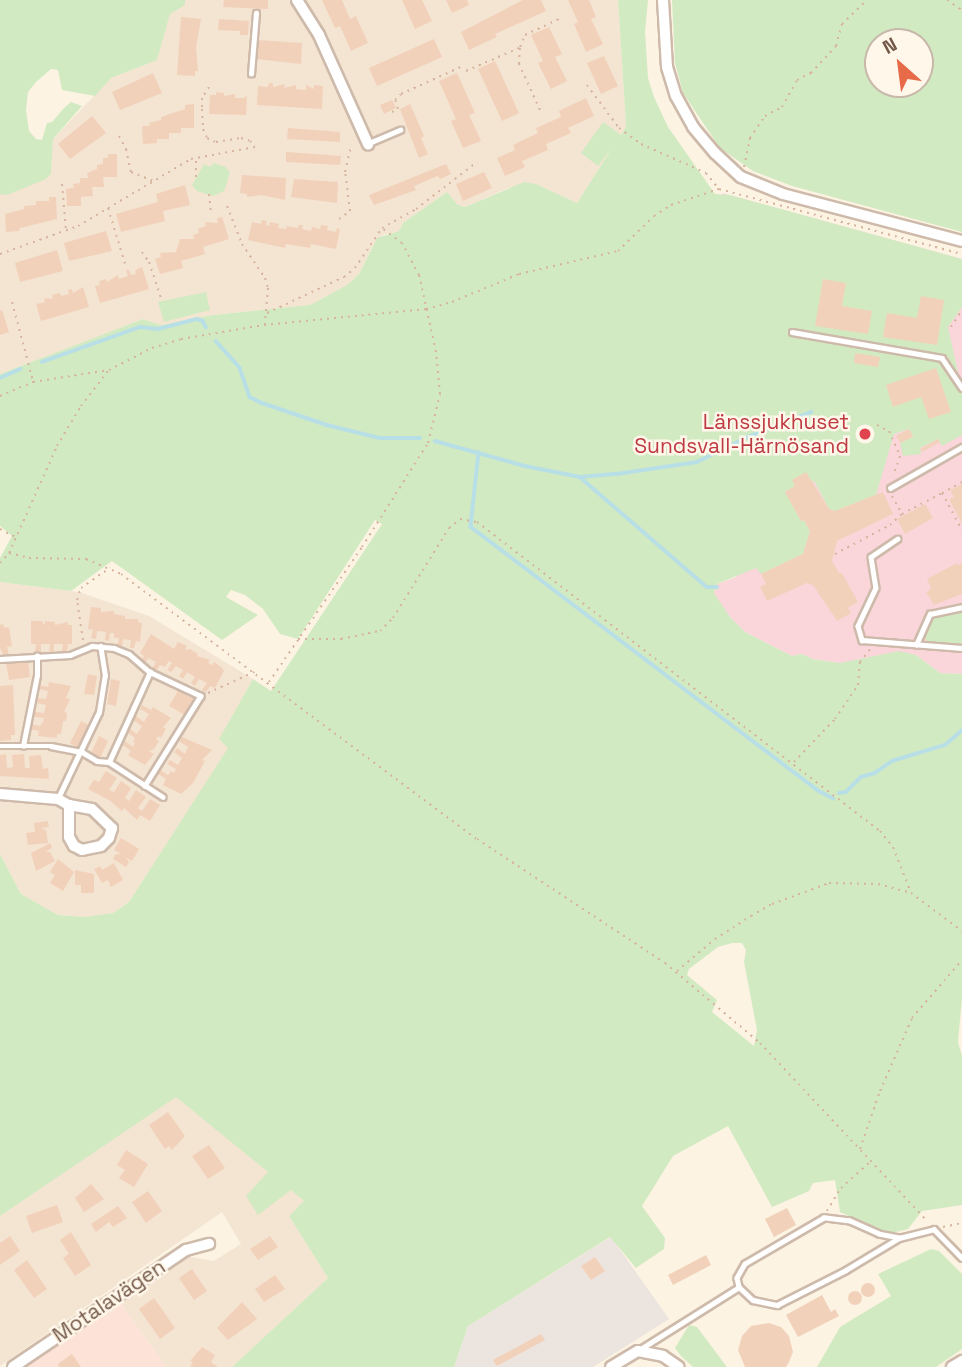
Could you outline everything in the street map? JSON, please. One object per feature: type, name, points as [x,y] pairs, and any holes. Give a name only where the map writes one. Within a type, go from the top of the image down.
[{"type":"street","points":[[297,0],[320,35],[368,144]]},
{"type":"street","points":[[663,0],[667,67],[676,96],[693,127],[715,153],[741,177],[783,194],[962,242]]},
{"type":"street","points":[[0,794],[58,799],[69,805],[92,809],[103,816],[113,828],[109,838],[101,846],[82,850],[74,846],[69,837],[69,805]]},
{"type":"street","name":"Motalavägen","points":[[13,1367],[186,1250],[209,1244]]},
{"type":"street","points":[[611,1367],[638,1351],[663,1356],[679,1367]]},
{"type":"street","points":[[951,1367],[962,1361]]},
{"type":"lane","points":[[251,74],[256,13]]},
{"type":"lane","points":[[368,144],[400,130]]},
{"type":"lane","points":[[792,332],[942,358],[962,388]]},
{"type":"lane","points":[[890,490],[962,447]]},
{"type":"lane","points":[[898,539],[870,557],[876,588],[858,626],[858,634],[862,640],[875,643],[962,648]]},
{"type":"lane","points":[[916,645],[930,614],[962,607]]},
{"type":"lane","points":[[58,799],[93,730],[104,690],[100,646]]},
{"type":"lane","points":[[0,659],[70,654],[100,646],[129,654],[150,672],[201,696],[145,786]]},
{"type":"lane","points":[[23,746],[37,656]]},
{"type":"lane","points":[[109,762],[150,672]]},
{"type":"lane","points":[[0,746],[64,747],[82,752],[97,761],[109,762],[163,797]]},
{"type":"lane","points":[[899,1238],[850,1221],[824,1218],[745,1264],[737,1278],[739,1287],[753,1300],[777,1304],[846,1270],[899,1238],[934,1229],[962,1258]]},
{"type":"lane","points":[[638,1351],[739,1287]]},
{"type":"path","points":[[741,177],[750,138],[765,116],[782,107],[797,80],[811,73],[836,46],[842,24],[867,0]]},
{"type":"path","points":[[947,0],[962,10]]},
{"type":"path","points":[[540,110],[519,64],[520,47],[525,35],[563,17]]},
{"type":"path","points":[[466,71],[520,47]]},
{"type":"path","points":[[392,112],[398,109],[395,100],[401,94],[463,66]]},
{"type":"path","points":[[587,85],[619,128],[641,144],[706,173],[719,189]]},
{"type":"path","points":[[0,254],[66,232],[196,157],[255,147],[250,141],[241,138],[216,142],[207,138],[203,129],[202,98],[209,87]]},
{"type":"path","points":[[119,135],[126,149],[131,172],[153,181]]},
{"type":"path","points":[[339,219],[350,211],[345,172],[351,148]]},
{"type":"path","points":[[196,157],[196,177]]},
{"type":"path","points":[[267,313],[344,277],[355,268],[382,228],[416,209],[477,162]]},
{"type":"path","points":[[62,184],[66,232]]},
{"type":"path","points":[[0,396],[33,382],[109,370],[152,348],[181,339],[264,325],[426,309],[452,302],[519,274],[618,251],[654,216],[671,205],[719,189],[962,254]]},
{"type":"path","points":[[209,194],[211,212]]},
{"type":"path","points":[[227,206],[233,227],[265,278],[267,313],[264,325]]},
{"type":"path","points":[[108,208],[126,267]]},
{"type":"path","points":[[268,683],[428,443],[440,394],[436,352],[419,275],[402,243],[382,228]]},
{"type":"path","points":[[142,252],[149,262],[162,301]]},
{"type":"path","points":[[12,302],[33,382]]},
{"type":"path","points":[[951,327],[962,310]]},
{"type":"path","points":[[0,563],[9,553],[57,446],[81,406],[109,370]]},
{"type":"path","points":[[877,425],[889,431],[900,456],[890,490],[902,514]]},
{"type":"path","points":[[835,554],[962,482]]},
{"type":"path","points":[[943,493],[962,530]]},
{"type":"path","points":[[298,639],[341,639],[380,631],[393,618],[449,528],[460,519],[477,522],[794,762],[888,838],[911,893]]},
{"type":"path","points":[[0,529],[16,538]]},
{"type":"path","points":[[9,553],[29,558],[86,559],[110,568],[477,839],[676,972],[760,1043],[934,1229],[962,1223]]},
{"type":"path","points":[[85,648],[77,600],[81,588],[110,568]]},
{"type":"path","points":[[794,762],[835,719],[858,685],[860,662],[875,643]]},
{"type":"path","points":[[201,696],[254,673]]},
{"type":"path","points":[[676,972],[715,939],[751,916],[772,904],[830,883],[878,884],[911,893],[962,931]]},
{"type":"path","points":[[860,1150],[880,1091],[912,1018],[962,960]]},
{"type":"path","points":[[824,1218],[841,1188],[871,1161]]},
{"type":"shaded area","points":[[185,0],[618,0],[626,126],[577,203],[536,184],[508,188],[465,207],[458,205],[447,192],[403,223],[399,231],[383,235],[373,245],[359,274],[347,285],[310,305],[213,315],[161,325],[143,319],[0,374],[0,194],[46,179],[51,174],[53,139],[111,78],[157,60],[170,13],[184,5]]},
{"type":"shaded area","name":"Länssjukhuset Sundsvall-Härnösand","points":[[722,193],[962,259],[962,674],[940,673],[916,655],[840,663],[813,659],[802,654],[792,656],[745,632],[730,617],[714,594],[717,584],[736,577]]},
{"type":"shaded area","points":[[0,582],[79,592],[149,616],[253,679],[220,738],[229,748],[129,902],[113,913],[85,917],[58,915],[21,894],[0,854]]},
{"type":"shaded area","points":[[176,1096],[268,1172],[258,1214],[292,1189],[305,1201],[289,1216],[328,1278],[232,1367],[166,1367],[119,1301],[185,1256],[214,1261],[241,1244],[222,1212],[0,1366],[0,1216]]},
{"type":"shaded area","points":[[611,1237],[669,1319],[593,1367],[454,1367],[468,1326]]},
{"type":"shaded area","points":[[119,1301],[166,1367],[25,1367]]},
{"type":"green space","points":[[0,0],[185,0],[185,5],[170,14],[157,60],[111,78],[95,96],[62,90],[58,70],[51,69],[36,82],[28,92],[26,110],[29,131],[36,139],[42,140],[47,123],[52,122],[71,102],[82,106],[53,139],[51,174],[46,179],[7,195],[0,194]]},
{"type":"green space","points":[[618,0],[648,0],[645,32],[648,78],[654,97],[668,127],[715,194],[730,195],[962,259],[962,307],[948,327],[962,391],[962,435],[942,446],[938,439],[920,448],[921,454],[903,456],[900,443],[913,436],[909,429],[894,434],[876,495],[835,511],[829,509],[814,481],[785,491],[801,521],[804,520],[810,531],[803,554],[761,574],[756,568],[717,584],[714,593],[730,617],[745,632],[792,656],[802,654],[813,659],[840,663],[899,651],[916,655],[940,673],[962,674],[962,998],[958,1042],[962,1056],[962,1205],[922,1211],[908,1229],[885,1232],[840,1212],[835,1180],[813,1183],[809,1191],[772,1207],[728,1126],[673,1156],[642,1206],[665,1238],[664,1249],[636,1268],[610,1237],[468,1326],[454,1367],[232,1367],[328,1278],[289,1216],[304,1201],[291,1190],[258,1215],[246,1196],[268,1172],[176,1097],[0,1216],[0,854],[21,894],[58,915],[85,917],[113,913],[129,902],[228,748],[219,739],[253,679],[271,691],[382,524],[375,520],[298,639],[280,634],[263,609],[245,595],[231,590],[226,597],[258,615],[222,640],[112,561],[71,591],[0,582],[0,558],[12,536],[0,526],[0,374],[143,319],[161,325],[213,315],[310,305],[347,285],[359,274],[377,238],[399,231],[403,223],[447,192],[458,205],[465,207],[524,182],[536,184],[577,203],[612,148],[598,166],[581,153],[603,122],[621,135],[626,126]],"holes":[[[742,943],[746,950],[744,962],[757,1030],[754,1046],[712,1012],[717,1000],[687,975],[689,969],[718,947]]]},
{"type":"green space","points":[[672,0],[962,0],[962,232],[792,186],[753,171],[720,148],[683,93],[675,63]]},
{"type":"green space","points":[[214,163],[226,167],[230,173],[224,191],[213,196],[197,191],[192,185],[204,164],[210,167]]},
{"type":"green space","points":[[206,292],[210,310],[164,322],[158,302]]},
{"type":"green space","points":[[962,609],[962,645],[928,642],[924,637],[930,618]]},
{"type":"green space","points":[[931,1249],[939,1251],[962,1274],[962,1349],[936,1367],[817,1367],[840,1327],[891,1296],[878,1274]]},
{"type":"green space","points":[[689,1325],[697,1327],[727,1367],[693,1367],[681,1356],[675,1348]]},
{"type":"building","points":[[224,0],[268,0],[268,9],[223,7]]},
{"type":"building","points":[[322,0],[342,0],[350,19],[356,16],[368,43],[351,51],[340,26],[335,28]]},
{"type":"building","points":[[402,0],[422,0],[432,21],[415,29]]},
{"type":"building","points":[[446,0],[467,0],[469,5],[452,13]]},
{"type":"building","points":[[523,0],[541,0],[546,11],[495,34],[497,37],[469,50],[461,32]]},
{"type":"building","points":[[568,0],[589,0],[596,17],[591,19],[603,44],[586,52],[574,24],[578,22]]},
{"type":"building","points":[[181,17],[201,19],[196,48],[198,71],[195,71],[195,76],[177,75]]},
{"type":"building","points":[[219,19],[249,21],[248,35],[240,35],[240,31],[218,30]]},
{"type":"building","points":[[549,27],[562,54],[555,57],[567,81],[551,89],[538,63],[543,61],[531,35]]},
{"type":"building","points":[[434,39],[442,57],[377,86],[369,68]]},
{"type":"building","points":[[258,40],[302,43],[301,64],[256,59]]},
{"type":"building","points":[[604,56],[618,86],[601,94],[587,63]]},
{"type":"building","points":[[495,61],[519,113],[502,121],[478,69]]},
{"type":"building","points":[[153,73],[162,93],[120,110],[112,92]]},
{"type":"building","points":[[457,73],[475,113],[469,115],[481,141],[463,148],[451,121],[456,119],[439,81]]},
{"type":"building","points":[[269,83],[273,83],[273,87],[296,85],[296,89],[306,90],[306,85],[314,89],[314,85],[323,86],[322,109],[257,105],[258,86],[268,87]]},
{"type":"building","points":[[216,92],[224,93],[224,96],[235,94],[235,98],[244,98],[247,95],[246,115],[209,114],[210,95],[216,95]]},
{"type":"building","points":[[586,98],[594,116],[568,128],[571,133],[546,144],[548,150],[522,161],[525,167],[505,176],[497,158],[515,150],[513,145],[538,133],[536,128],[561,117],[559,111]]},
{"type":"building","points":[[392,100],[396,108],[384,114],[380,105]]},
{"type":"building","points":[[194,104],[194,128],[181,128],[181,133],[169,133],[169,139],[157,139],[157,143],[143,144],[142,126],[150,126],[149,123],[161,120],[161,117],[185,109],[185,105]]},
{"type":"building","points":[[410,104],[424,136],[421,138],[428,154],[419,158],[400,109]]},
{"type":"building","points":[[92,116],[106,133],[70,159],[58,144]]},
{"type":"building","points":[[288,128],[340,132],[340,142],[287,139]]},
{"type":"building","points":[[286,152],[341,156],[340,165],[286,162]]},
{"type":"building","points":[[108,154],[117,154],[117,177],[103,177],[104,187],[92,187],[93,196],[81,197],[81,206],[67,206],[66,189],[74,188],[73,184],[80,183],[80,178],[88,178],[87,173],[103,164],[103,158],[108,158]]},
{"type":"building","points":[[446,164],[451,174],[440,179],[438,176],[414,186],[416,190],[374,205],[369,195]]},
{"type":"building","points":[[484,172],[492,188],[463,201],[456,184]]},
{"type":"building","points":[[242,175],[286,178],[285,200],[261,195],[247,197],[247,194],[240,193]]},
{"type":"building","points":[[294,179],[338,182],[337,203],[291,197]]},
{"type":"building","points":[[185,185],[190,205],[163,211],[165,221],[121,232],[116,214],[158,202],[156,194]]},
{"type":"building","points":[[49,197],[56,197],[57,219],[20,228],[19,231],[6,232],[5,214],[24,209],[24,206],[36,205],[36,201],[49,201]]},
{"type":"building","points":[[222,217],[229,239],[203,247],[205,254],[181,261],[183,268],[160,274],[155,259],[161,257],[160,253],[176,252],[180,239],[194,239],[193,235],[199,233],[198,229],[206,226],[205,222],[218,223],[217,218]]},
{"type":"building","points":[[262,220],[267,221],[266,225],[269,226],[270,222],[279,224],[278,228],[286,229],[287,226],[298,228],[303,225],[302,229],[311,231],[312,227],[320,229],[321,225],[336,232],[337,228],[340,229],[336,249],[311,244],[310,248],[286,244],[285,248],[248,240],[252,222],[261,224]]},
{"type":"building","points":[[106,231],[112,251],[69,261],[64,243]]},
{"type":"building","points":[[57,250],[63,271],[20,282],[15,263]]},
{"type":"building","points":[[142,267],[149,289],[100,303],[95,286],[100,285],[99,281],[106,279],[107,282],[118,275],[119,279],[128,276],[126,270],[129,270],[131,275],[136,274],[135,270]]},
{"type":"building","points":[[823,279],[846,283],[842,306],[872,311],[868,334],[815,326]]},
{"type":"building","points":[[83,287],[89,307],[41,321],[36,304],[45,302],[44,298],[53,299],[52,295],[69,294],[68,290],[72,289],[73,293]]},
{"type":"building","points":[[921,296],[944,300],[937,345],[883,337],[887,313],[917,318]]},
{"type":"building","points":[[2,310],[9,332],[0,335],[0,311]]},
{"type":"building","points":[[855,353],[880,357],[878,367],[854,363]]},
{"type":"building","points":[[936,368],[951,412],[929,419],[921,397],[893,407],[886,385]]},
{"type":"building","points":[[909,429],[913,437],[900,443],[896,436]]},
{"type":"building","points":[[938,439],[940,442],[922,452],[920,449]]},
{"type":"building","points":[[806,472],[829,509],[835,511],[883,492],[893,514],[837,541],[832,561],[858,602],[848,608],[851,613],[837,621],[813,585],[807,583],[767,601],[760,587],[766,584],[761,574],[803,554],[810,531],[804,520],[801,521],[785,492],[795,486],[792,480]]},
{"type":"building","points":[[962,484],[962,524],[949,499],[954,497],[950,490]]},
{"type":"building","points":[[925,504],[933,518],[905,534],[897,519]]},
{"type":"building","points":[[962,563],[962,594],[934,605],[926,592],[931,589],[927,579]]},
{"type":"building","points":[[91,607],[101,608],[101,612],[114,611],[114,614],[125,616],[125,619],[138,619],[138,622],[142,623],[140,642],[136,641],[134,648],[130,648],[131,640],[123,639],[122,647],[117,646],[119,638],[114,638],[114,633],[110,633],[109,641],[105,640],[106,632],[97,631],[96,639],[91,638],[93,630],[88,629]]},
{"type":"building","points":[[31,621],[41,621],[45,625],[45,621],[55,622],[55,625],[68,622],[68,625],[72,625],[72,644],[68,644],[67,652],[62,652],[63,644],[54,644],[54,653],[49,653],[50,644],[41,644],[41,652],[35,652],[36,644],[31,644]]},
{"type":"building","points":[[3,624],[4,628],[9,627],[12,646],[7,647],[9,655],[4,656],[0,648],[0,625]]},
{"type":"building","points":[[151,634],[174,649],[178,642],[187,646],[185,650],[190,649],[198,654],[197,656],[210,660],[208,663],[212,665],[214,662],[221,667],[224,671],[215,688],[210,686],[206,692],[202,690],[207,683],[199,679],[195,686],[191,683],[195,677],[187,672],[183,679],[179,676],[183,670],[176,666],[171,672],[167,670],[172,663],[169,661],[165,667],[160,665],[156,671],[152,669],[156,662],[148,658],[144,665],[140,662],[144,656],[140,653]]},
{"type":"building","points":[[28,660],[30,677],[9,680],[6,663]]},
{"type":"building","points":[[88,674],[97,676],[94,695],[84,694]]},
{"type":"building","points":[[111,679],[120,681],[116,706],[107,704]]},
{"type":"building","points":[[49,682],[71,686],[66,698],[70,699],[64,712],[67,713],[66,721],[63,721],[61,734],[57,734],[57,738],[38,736],[39,731],[29,729],[30,724],[40,726],[43,722],[44,718],[35,717],[35,712],[44,713],[46,705],[37,703],[38,698],[46,699],[48,691],[39,689],[39,685],[48,687]]},
{"type":"building","points":[[13,685],[15,735],[11,735],[11,740],[0,741],[0,686]]},
{"type":"building","points":[[178,691],[194,699],[185,715],[169,706]]},
{"type":"building","points":[[142,705],[151,710],[153,707],[171,718],[163,727],[166,729],[161,738],[158,736],[156,739],[159,741],[154,749],[149,751],[154,754],[145,765],[128,755],[131,751],[123,745],[125,741],[133,747],[135,738],[126,732],[129,728],[137,734],[142,726],[133,720],[136,716],[144,722],[149,714],[140,709]]},
{"type":"building","points":[[81,721],[90,726],[78,748],[70,743]]},
{"type":"building","points":[[99,736],[108,741],[100,758],[91,753]]},
{"type":"building","points":[[182,737],[212,750],[202,760],[205,761],[193,783],[181,794],[163,785],[166,779],[158,774],[160,770],[168,775],[171,771],[174,773],[176,769],[167,764],[170,760],[178,765],[182,758],[174,752],[177,748],[185,754],[188,747],[179,741]]},
{"type":"building","points":[[6,754],[7,768],[13,767],[12,755],[24,754],[25,768],[30,768],[29,756],[41,755],[43,769],[48,768],[49,779],[0,776],[0,755]]},
{"type":"building","points":[[106,771],[117,778],[109,790],[114,792],[121,781],[131,788],[125,798],[129,801],[136,790],[146,797],[138,808],[142,811],[150,799],[160,805],[150,821],[140,815],[137,820],[124,808],[122,811],[109,800],[88,789],[94,780],[99,782]]},
{"type":"building","points":[[48,821],[49,827],[41,828],[46,830],[48,843],[28,845],[26,833],[35,832],[34,823]]},
{"type":"building","points":[[121,838],[139,849],[132,861],[125,857],[129,862],[126,867],[113,859],[116,854],[121,854],[114,850]]},
{"type":"building","points":[[50,843],[52,848],[45,852],[50,852],[55,861],[36,871],[31,853]]},
{"type":"building","points":[[58,859],[74,872],[63,891],[50,883],[55,875],[50,872]]},
{"type":"building","points":[[114,863],[123,880],[111,887],[108,880],[102,883],[94,869],[100,866],[102,870]]},
{"type":"building","points":[[75,870],[94,874],[94,893],[81,893],[81,885],[75,885]]},
{"type":"building","points":[[168,1112],[185,1136],[172,1150],[169,1146],[165,1149],[149,1125]]},
{"type":"building","points":[[209,1145],[225,1168],[208,1179],[192,1156]]},
{"type":"building","points":[[126,1150],[148,1164],[134,1187],[119,1178],[125,1170],[117,1165]]},
{"type":"building","points":[[91,1184],[104,1199],[84,1212],[75,1198]]},
{"type":"building","points":[[148,1191],[162,1211],[146,1223],[132,1202]]},
{"type":"building","points":[[57,1205],[63,1222],[32,1233],[26,1216]]},
{"type":"building","points":[[118,1206],[127,1218],[113,1227],[109,1222],[96,1232],[91,1224]]},
{"type":"building","points":[[787,1208],[796,1225],[774,1237],[765,1219]]},
{"type":"building","points":[[71,1232],[91,1265],[75,1276],[63,1258],[69,1254],[60,1240]]},
{"type":"building","points":[[10,1236],[20,1251],[0,1265],[0,1243]]},
{"type":"building","points":[[270,1236],[278,1247],[258,1260],[250,1249]]},
{"type":"building","points":[[706,1255],[711,1265],[673,1285],[668,1275]]},
{"type":"building","points":[[595,1257],[605,1271],[591,1280],[581,1266]]},
{"type":"building","points":[[27,1260],[47,1289],[34,1298],[14,1270]]},
{"type":"building","points":[[192,1269],[207,1291],[194,1300],[179,1278]]},
{"type":"building","points":[[275,1275],[285,1289],[264,1302],[255,1289]]},
{"type":"building","points":[[868,1283],[873,1285],[873,1295],[868,1297],[863,1295],[861,1290],[863,1285]]},
{"type":"building","points":[[855,1291],[860,1293],[860,1303],[855,1305],[850,1303],[848,1298],[850,1293]]},
{"type":"building","points":[[822,1295],[831,1312],[835,1309],[839,1316],[798,1337],[786,1315]]},
{"type":"building","points":[[154,1298],[175,1328],[160,1339],[139,1309]]},
{"type":"building","points":[[242,1302],[257,1319],[228,1340],[217,1328]]},
{"type":"building","points":[[769,1323],[781,1327],[789,1336],[793,1352],[789,1362],[786,1367],[745,1367],[738,1350],[742,1336],[751,1326]]},
{"type":"building","points":[[541,1334],[545,1340],[497,1366],[493,1360]]},
{"type":"building","points":[[202,1347],[215,1355],[211,1362],[218,1367],[190,1367],[193,1362],[190,1361]]},
{"type":"building","points":[[72,1354],[81,1367],[59,1367],[58,1364]]},
{"type":"waterway","points":[[42,362],[140,327],[158,329],[197,319],[203,321],[206,327]]},
{"type":"waterway","points":[[216,341],[240,368],[250,397],[262,403],[327,425],[380,438],[420,438]]},
{"type":"waterway","points":[[0,378],[20,369]]},
{"type":"waterway","points":[[435,441],[525,466],[580,477],[697,462],[748,437],[811,412]]},
{"type":"waterway","points":[[479,452],[471,527],[819,791],[833,798]]},
{"type":"waterway","points":[[580,477],[707,587],[717,587]]},
{"type":"waterway","points":[[839,793],[846,792],[861,777],[875,773],[892,761],[945,745],[962,730]]},
{"type":"place","name":"Länssjukhuset Sundsvall-Härnösand","points":[[865,434]]}]
